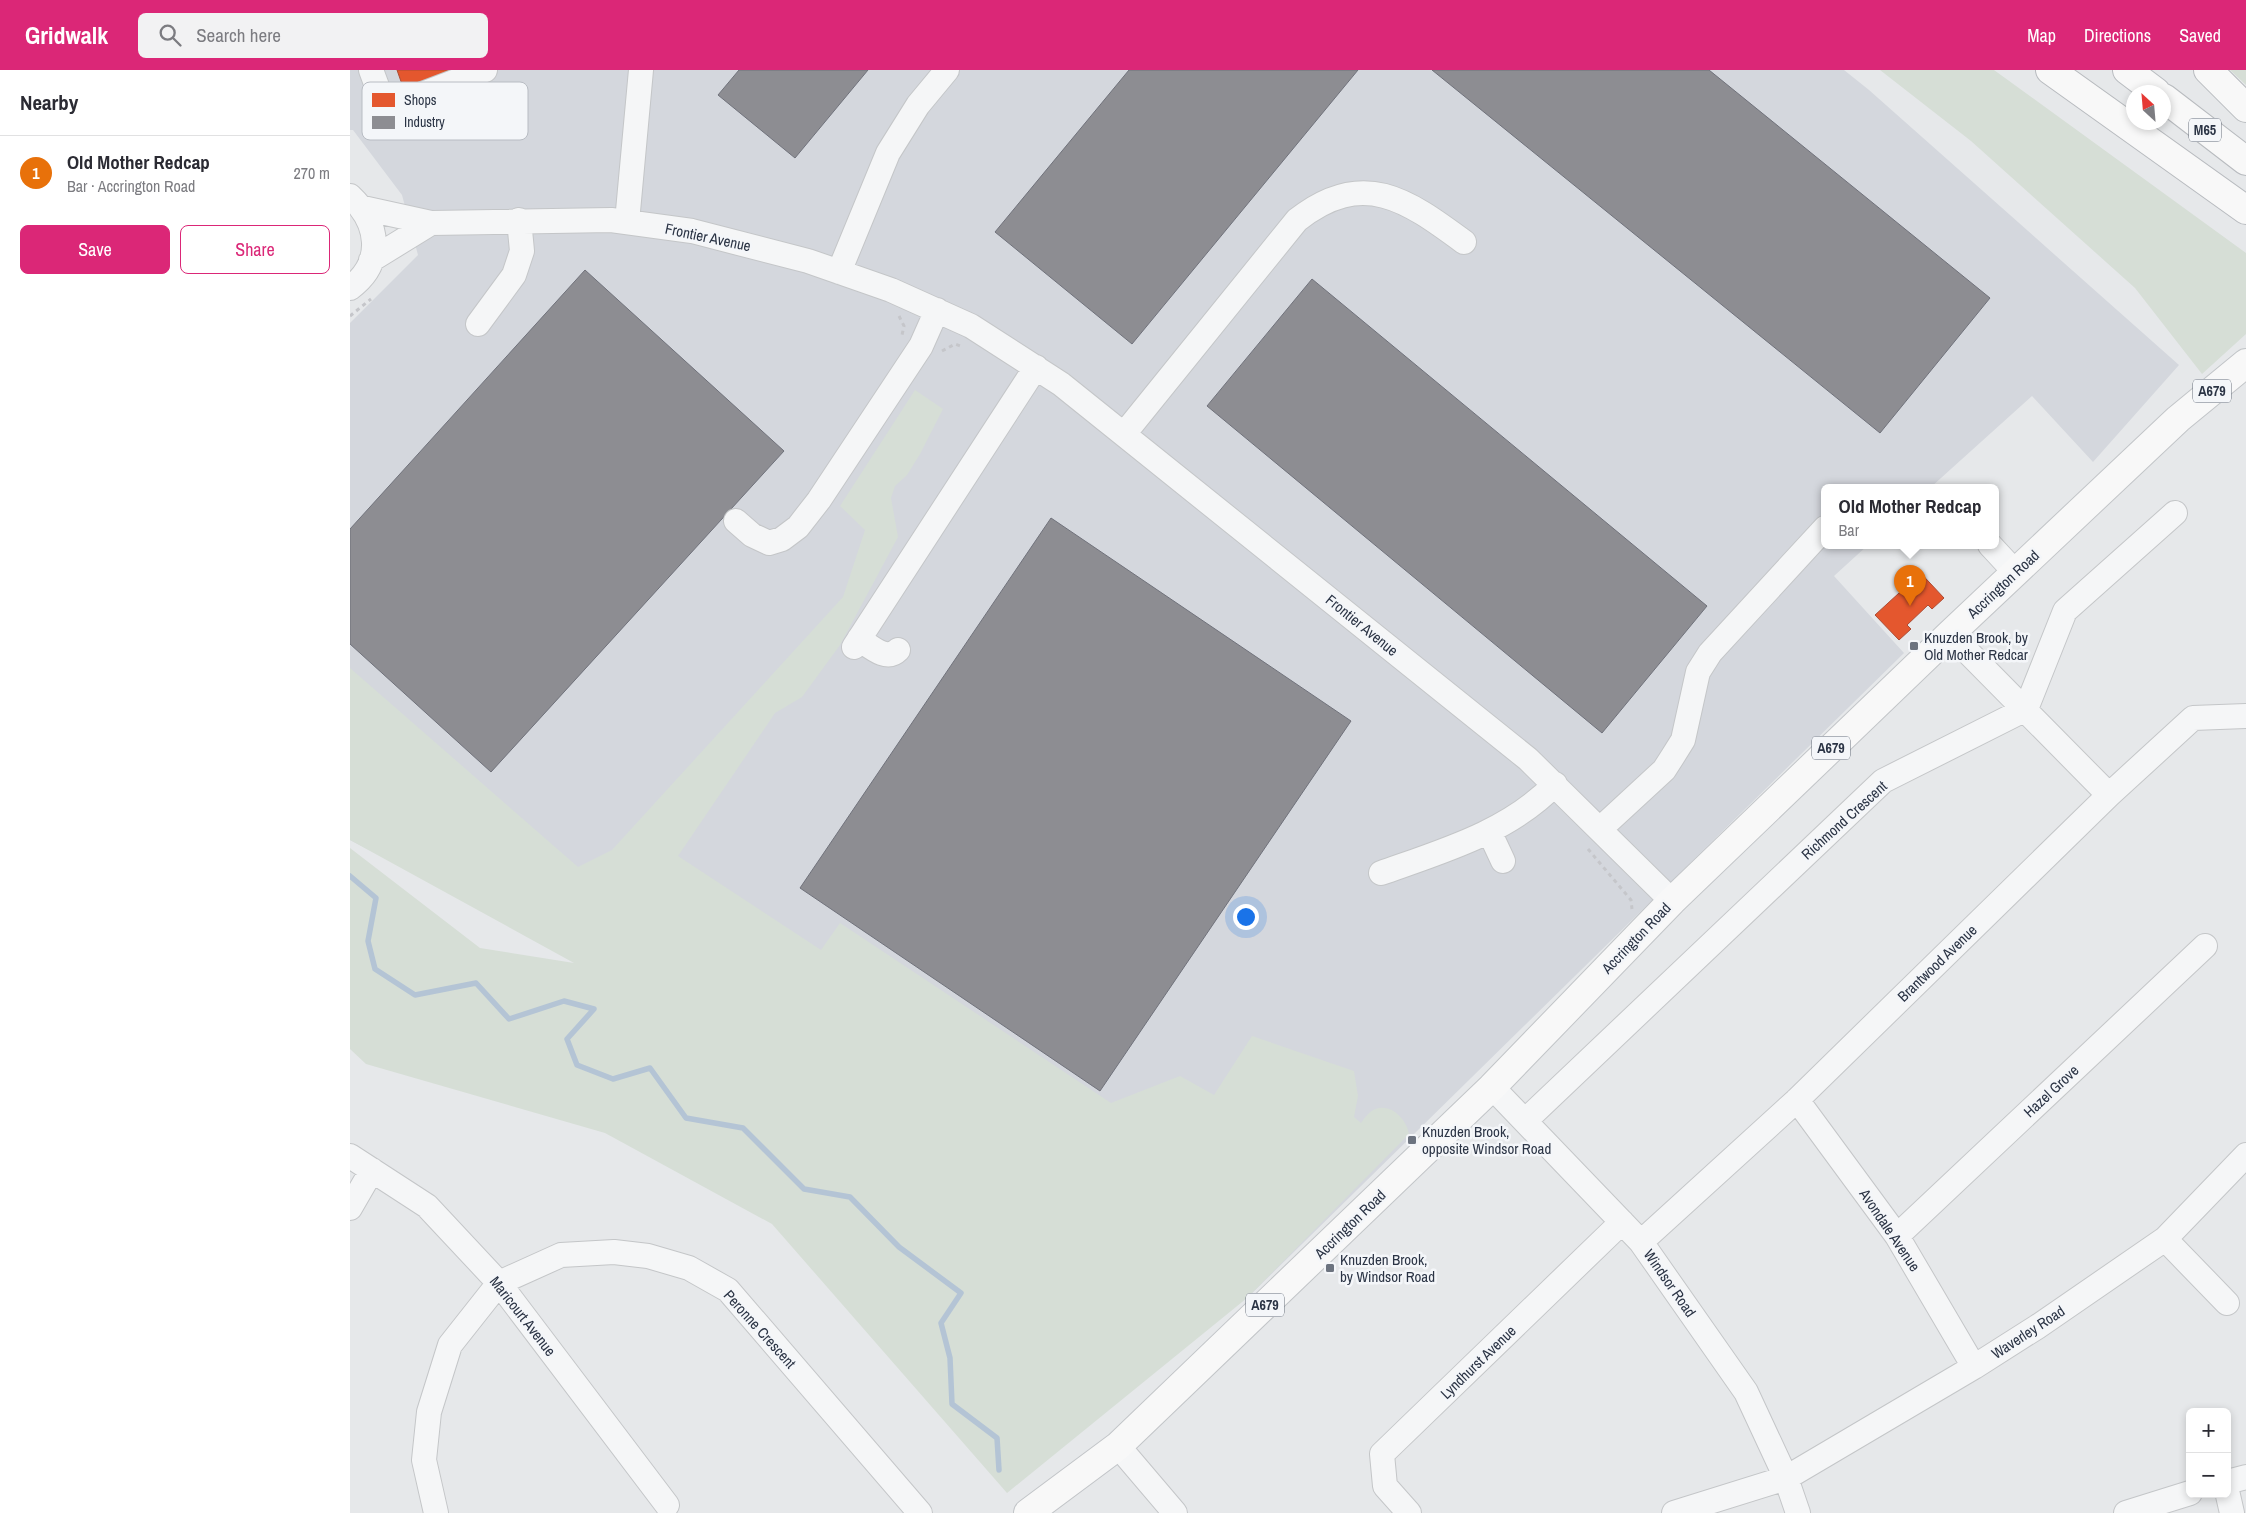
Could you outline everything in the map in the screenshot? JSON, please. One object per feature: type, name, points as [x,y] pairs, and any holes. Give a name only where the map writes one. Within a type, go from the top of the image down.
[{"type":"main road","points":[[2050,70],[2246,210]]},
{"type":"main road","points":[[2127,70],[2147,85]]},
{"type":"main road","points":[[2208,70],[2246,108]]},
{"type":"main road","name":"M65","points":[[2171,103],[2246,161]]},
{"type":"main road","name":"Accrington Road","points":[[1028,1513],[1118,1446],[1492,1087],[1672,901],[1950,634],[2178,419],[2246,363]]},
{"type":"street","points":[[371,70],[375,82]]},
{"type":"street","points":[[454,82],[485,70]]},
{"type":"street","points":[[627,222],[641,70]]},
{"type":"street","points":[[839,272],[888,154],[918,105],[947,70]]},
{"type":"street","points":[[1124,434],[1298,220],[1312,208],[1346,195],[1374,194],[1395,198],[1428,214],[1464,242]]},
{"type":"street","points":[[350,288],[364,275],[371,260],[374,233],[370,220],[356,202]]},
{"type":"street","name":"Frontier Avenue","points":[[356,202],[431,223],[519,220],[611,220],[692,231],[808,261],[891,290],[937,310],[968,337],[1036,367],[1061,384],[1124,434],[1528,759],[1672,901]]},
{"type":"street","points":[[478,324],[514,275],[522,250],[519,220]]},
{"type":"street","name":"Frontier Avenue","points":[[371,260],[431,223]]},
{"type":"street","points":[[736,521],[752,535],[769,543],[782,539],[798,527],[819,500],[921,346],[937,310]]},
{"type":"street","points":[[898,650],[891,655],[886,655],[857,643],[1036,367]]},
{"type":"street","points":[[2026,709],[2065,611],[2175,513]]},
{"type":"street","points":[[1600,829],[1664,770],[1673,756],[1683,740],[1698,672],[1710,653],[1821,532]]},
{"type":"street","points":[[1994,549],[2016,572]]},
{"type":"street","points":[[1950,634],[2109,795]]},
{"type":"street","name":"Richmond Crescent","points":[[1526,1120],[1883,781],[2026,709]]},
{"type":"street","name":"Brantwood Avenue","points":[[1641,1242],[1797,1100],[2109,795],[2193,718],[2246,716]]},
{"type":"street","points":[[1382,873],[1466,842],[1489,831],[1522,812],[1555,784]]},
{"type":"street","points":[[1489,831],[1503,861]]},
{"type":"street","name":"Hazel Grove","points":[[1897,1236],[2205,946]]},
{"type":"street","name":"Windsor Road","points":[[1492,1087],[1526,1120],[1641,1242],[1746,1392],[1786,1478],[1798,1513]]},
{"type":"street","name":"Avondale Avenue","points":[[1797,1100],[1897,1236],[1974,1367]]},
{"type":"street","name":"Maricourt Avenue","points":[[350,1156],[426,1206],[499,1283],[667,1505]]},
{"type":"street","name":"Waverley Road","points":[[1786,1478],[1974,1367],[2037,1327],[2165,1238],[2246,1156]]},
{"type":"street","points":[[350,1208],[372,1170]]},
{"type":"street","name":"Lyndhurst Avenue","points":[[1409,1513],[1385,1486],[1382,1454],[1622,1222]]},
{"type":"street","points":[[2165,1238],[2227,1303]]},
{"type":"street","name":"Peronne Crescent","points":[[436,1513],[424,1460],[429,1412],[450,1345],[499,1283],[561,1255],[614,1252],[640,1255],[689,1268],[728,1290],[920,1513]]},
{"type":"street","points":[[1118,1446],[1175,1513]]},
{"type":"street","points":[[2231,1481],[2246,1477]]},
{"type":"street","points":[[1674,1513],[1786,1478]]},
{"type":"street","points":[[2126,1513],[2186,1494]]},
{"type":"street","points":[[2229,1498],[2232,1513]]},
{"type":"path","points":[[350,316],[373,296]]},
{"type":"path","points":[[897,314],[904,326],[902,335],[938,357],[945,348],[968,337]]},
{"type":"path","points":[[1601,865],[1631,900],[1630,914]]},
{"type":"shaded area","points":[[350,70],[1844,70],[1869,90],[2179,365],[2093,462],[2032,396],[1934,484],[1821,484],[1821,549],[1864,549],[1834,576],[1904,653],[1247,1298],[350,840],[350,323],[418,255],[402,195],[353,130],[350,130]]},
{"type":"shaded area","points":[[1880,70],[1994,70],[2246,253],[2246,334],[2202,374],[2135,288],[1971,141]]},
{"type":"shaded area","points":[[2230,70],[2246,70],[2246,85]]},
{"type":"shaded area","points":[[915,390],[943,409],[907,475],[895,486],[891,498],[898,537],[840,645],[802,697],[775,713],[678,856],[821,950],[840,923],[1111,1103],[1180,1076],[1214,1095],[1252,1036],[1354,1071],[1358,1096],[1354,1117],[1361,1123],[1373,1110],[1379,1108],[1390,1109],[1403,1120],[1409,1134],[1247,1298],[1007,1493],[772,1224],[605,1133],[366,1064],[350,1049],[350,848],[480,948],[574,963],[350,840],[350,668],[578,867],[612,850],[843,597],[865,530],[840,506]]},
{"type":"building: Shops","points":[[397,70],[450,70],[451,73],[426,82],[401,82]]},
{"type":"building: Shops","points":[[1915,567],[1944,598],[1932,609],[1928,605],[1907,625],[1911,629],[1899,640],[1875,615],[1911,582],[1905,576]]},
{"type":"building: Industry","points":[[739,70],[868,70],[795,158],[718,95]]},
{"type":"building: Industry","points":[[1129,70],[1358,70],[1132,344],[995,232]]},
{"type":"building: Industry","points":[[1432,70],[1709,70],[1990,298],[1880,433]]},
{"type":"building: Industry","points":[[585,270],[784,451],[491,772],[350,644],[350,529]]},
{"type":"building: Industry","points":[[1312,279],[1707,606],[1602,733],[1207,406]]},
{"type":"building: Industry","points":[[1051,518],[1351,721],[1100,1091],[800,888]]},
{"type":"waterway","points":[[350,876],[376,898],[368,941],[375,969],[415,995],[476,983],[509,1019],[564,1001],[594,1009],[567,1039],[577,1065],[613,1079],[650,1068],[686,1118],[743,1128],[804,1189],[850,1197],[899,1247],[961,1293],[941,1323],[950,1358],[952,1404],[997,1438],[999,1470]]},
{"type":"place","name":"Old Mother Redcap","points":[[1910,606]]},
{"type":"place","name":"Knuzden Brook, by Old Mother Redcar","points":[[1914,646]]},
{"type":"place","name":"Knuzden Brook, opposite Windsor Road","points":[[1412,1140]]},
{"type":"place","name":"Knuzden Brook, by Windsor Road","points":[[1330,1268]]}]
